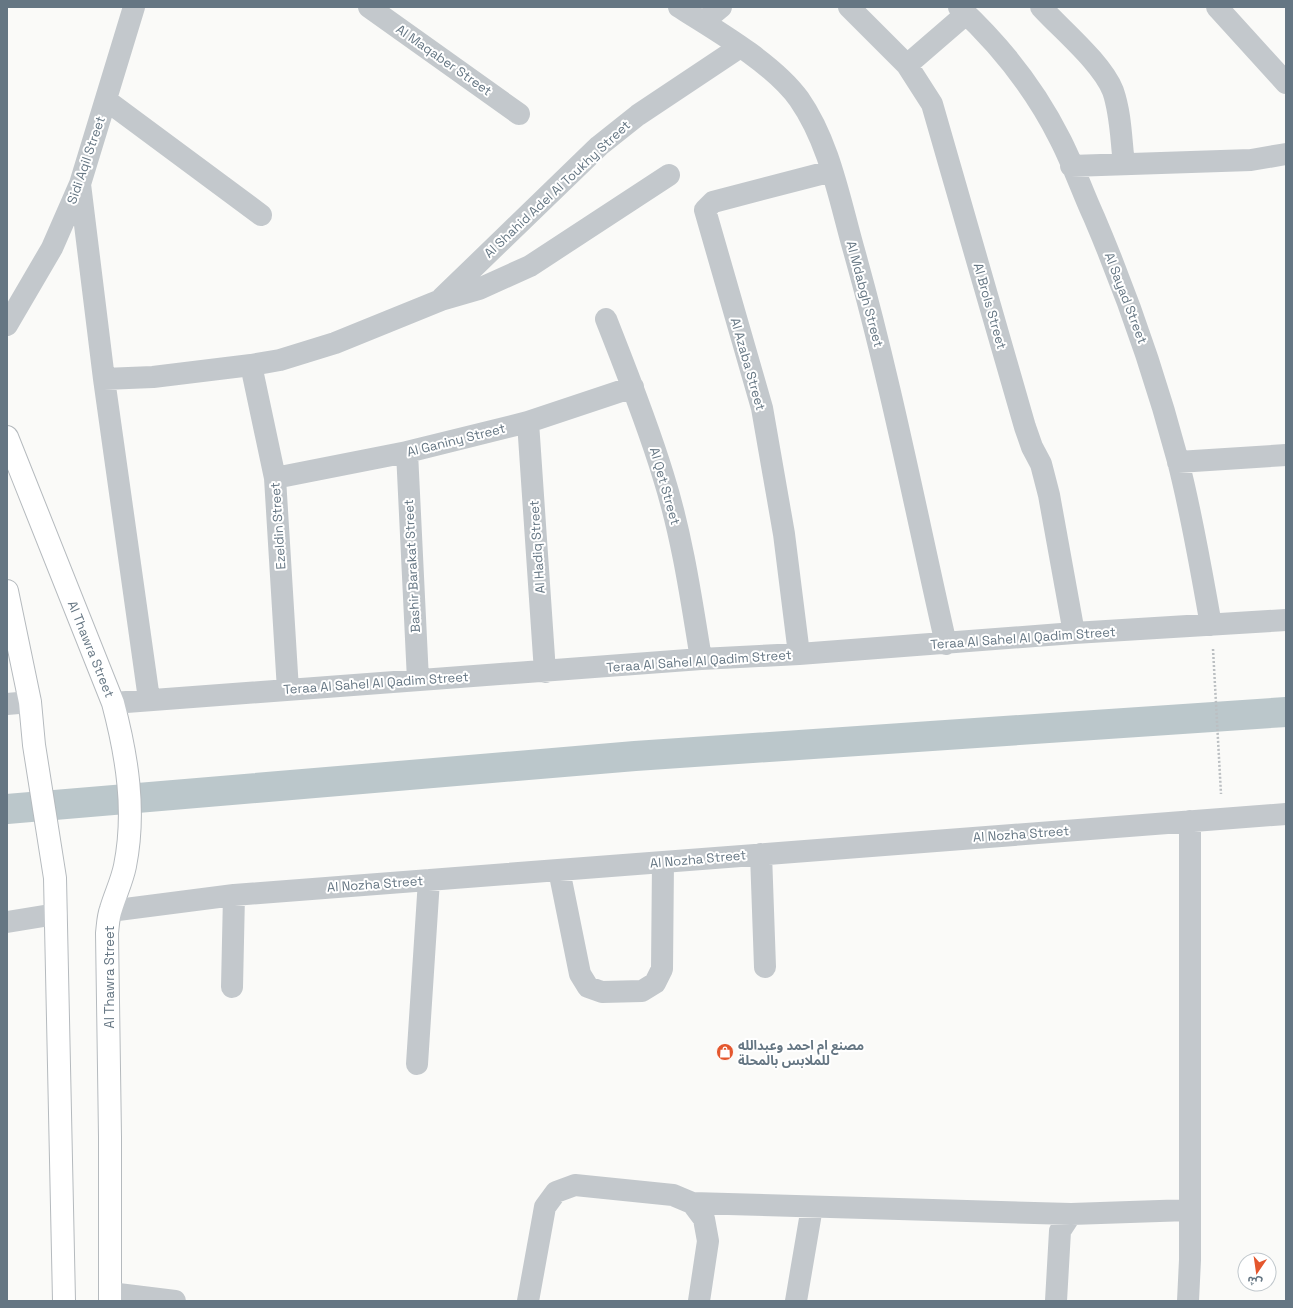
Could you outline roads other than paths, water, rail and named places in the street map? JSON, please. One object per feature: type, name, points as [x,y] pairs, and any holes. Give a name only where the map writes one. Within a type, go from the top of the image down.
[{"type":"main road","name":"Al Thawra Street","points":[[7,437],[113,703],[123,742],[129,800],[129,837],[124,866],[110,911],[107,933],[110,1137],[110,1297]]},
{"type":"main road","points":[[7,591],[30,702],[34,745],[55,878],[64,1301]]},
{"type":"street","name":"Sidi Aqil Street","points":[[7,325],[52,248],[80,184],[134,7]]},
{"type":"street","name":"Al Maqaber Street","points":[[369,7],[519,114]]},
{"type":"street","name":"Al Mdabgh Street","points":[[679,7],[740,47],[770,69],[798,98],[819,133],[832,171],[871,309],[946,644]]},
{"type":"street","points":[[703,22],[721,7]]},
{"type":"street","name":"Al Brols Street","points":[[849,7],[908,65],[932,104],[1025,427],[1032,447],[1041,464],[1049,495],[1074,633]]},
{"type":"street","points":[[1041,7],[1101,70],[1112,91],[1118,113],[1124,164]]},
{"type":"street","points":[[1217,7],[1286,83]]},
{"type":"street","points":[[908,65],[963,10]]},
{"type":"street","name":"Al Sayad Street","points":[[963,10],[994,42],[1040,104],[1061,140],[1120,277],[1147,355],[1178,462],[1193,527],[1212,625]]},
{"type":"street","name":"Al Shahid Adel Al Toukhy Street","points":[[441,300],[599,146],[638,115],[740,47]]},
{"type":"street","points":[[106,100],[261,215]]},
{"type":"street","points":[[1071,166],[1251,160],[1286,154]]},
{"type":"street","name":"Al Azaba Street","points":[[799,654],[784,534],[762,408],[705,210],[713,202],[832,171]]},
{"type":"street","name":"Al Shahid Adel Al Toukhy Street","points":[[104,379],[153,377],[251,365],[280,360],[335,343],[441,300],[479,289],[530,266],[669,175]]},
{"type":"street","points":[[80,184],[104,379],[149,699]]},
{"type":"street","name":"Al Qet Street","points":[[606,319],[633,387],[664,476],[683,552],[701,659]]},
{"type":"street","name":"Ezeldin Street","points":[[251,365],[275,478],[288,690]]},
{"type":"street","name":"Al Ganiny Street","points":[[275,478],[407,452],[528,422],[633,387]]},
{"type":"street","name":"Al Hadiq Street","points":[[528,422],[545,672]]},
{"type":"street","name":"Bashir Barakat Street","points":[[407,452],[418,680]]},
{"type":"street","points":[[1178,462],[1286,455]]},
{"type":"street","name":"Teraa Al Sahel Al Qadim Street","points":[[113,703],[149,699],[545,672],[701,659],[799,654],[946,644],[1074,633],[1286,620]]},
{"type":"street","points":[[7,704],[30,702]]},
{"type":"street","name":"Al Nozha Street","points":[[110,911],[234,895],[1286,814]]},
{"type":"street","points":[[1188,1301],[1190,821]]},
{"type":"street","points":[[761,854],[765,967]]},
{"type":"street","points":[[559,870],[580,974],[588,987],[602,992],[642,991],[655,983],[662,969],[663,862]]},
{"type":"street","points":[[417,1064],[429,880]]},
{"type":"street","points":[[232,987],[234,895]]},
{"type":"street","points":[[7,922],[56,914]]},
{"type":"street","points":[[528,1301],[546,1207],[556,1192],[575,1186],[673,1194],[692,1203],[1071,1214],[1189,1210]]},
{"type":"street","points":[[692,1203],[704,1218],[708,1241],[699,1301]]},
{"type":"street","points":[[796,1301],[812,1207]]},
{"type":"street","points":[[1056,1301],[1060,1230],[1071,1214]]},
{"type":"street","points":[[110,1297],[175,1301]]},
{"type":"waterway","points":[[7,809],[635,756],[1286,712]]},
{"type":"place","name":"مصنع ام احمد وعبدالله للملابس بالمحلة","points":[[725,1052]]}]
